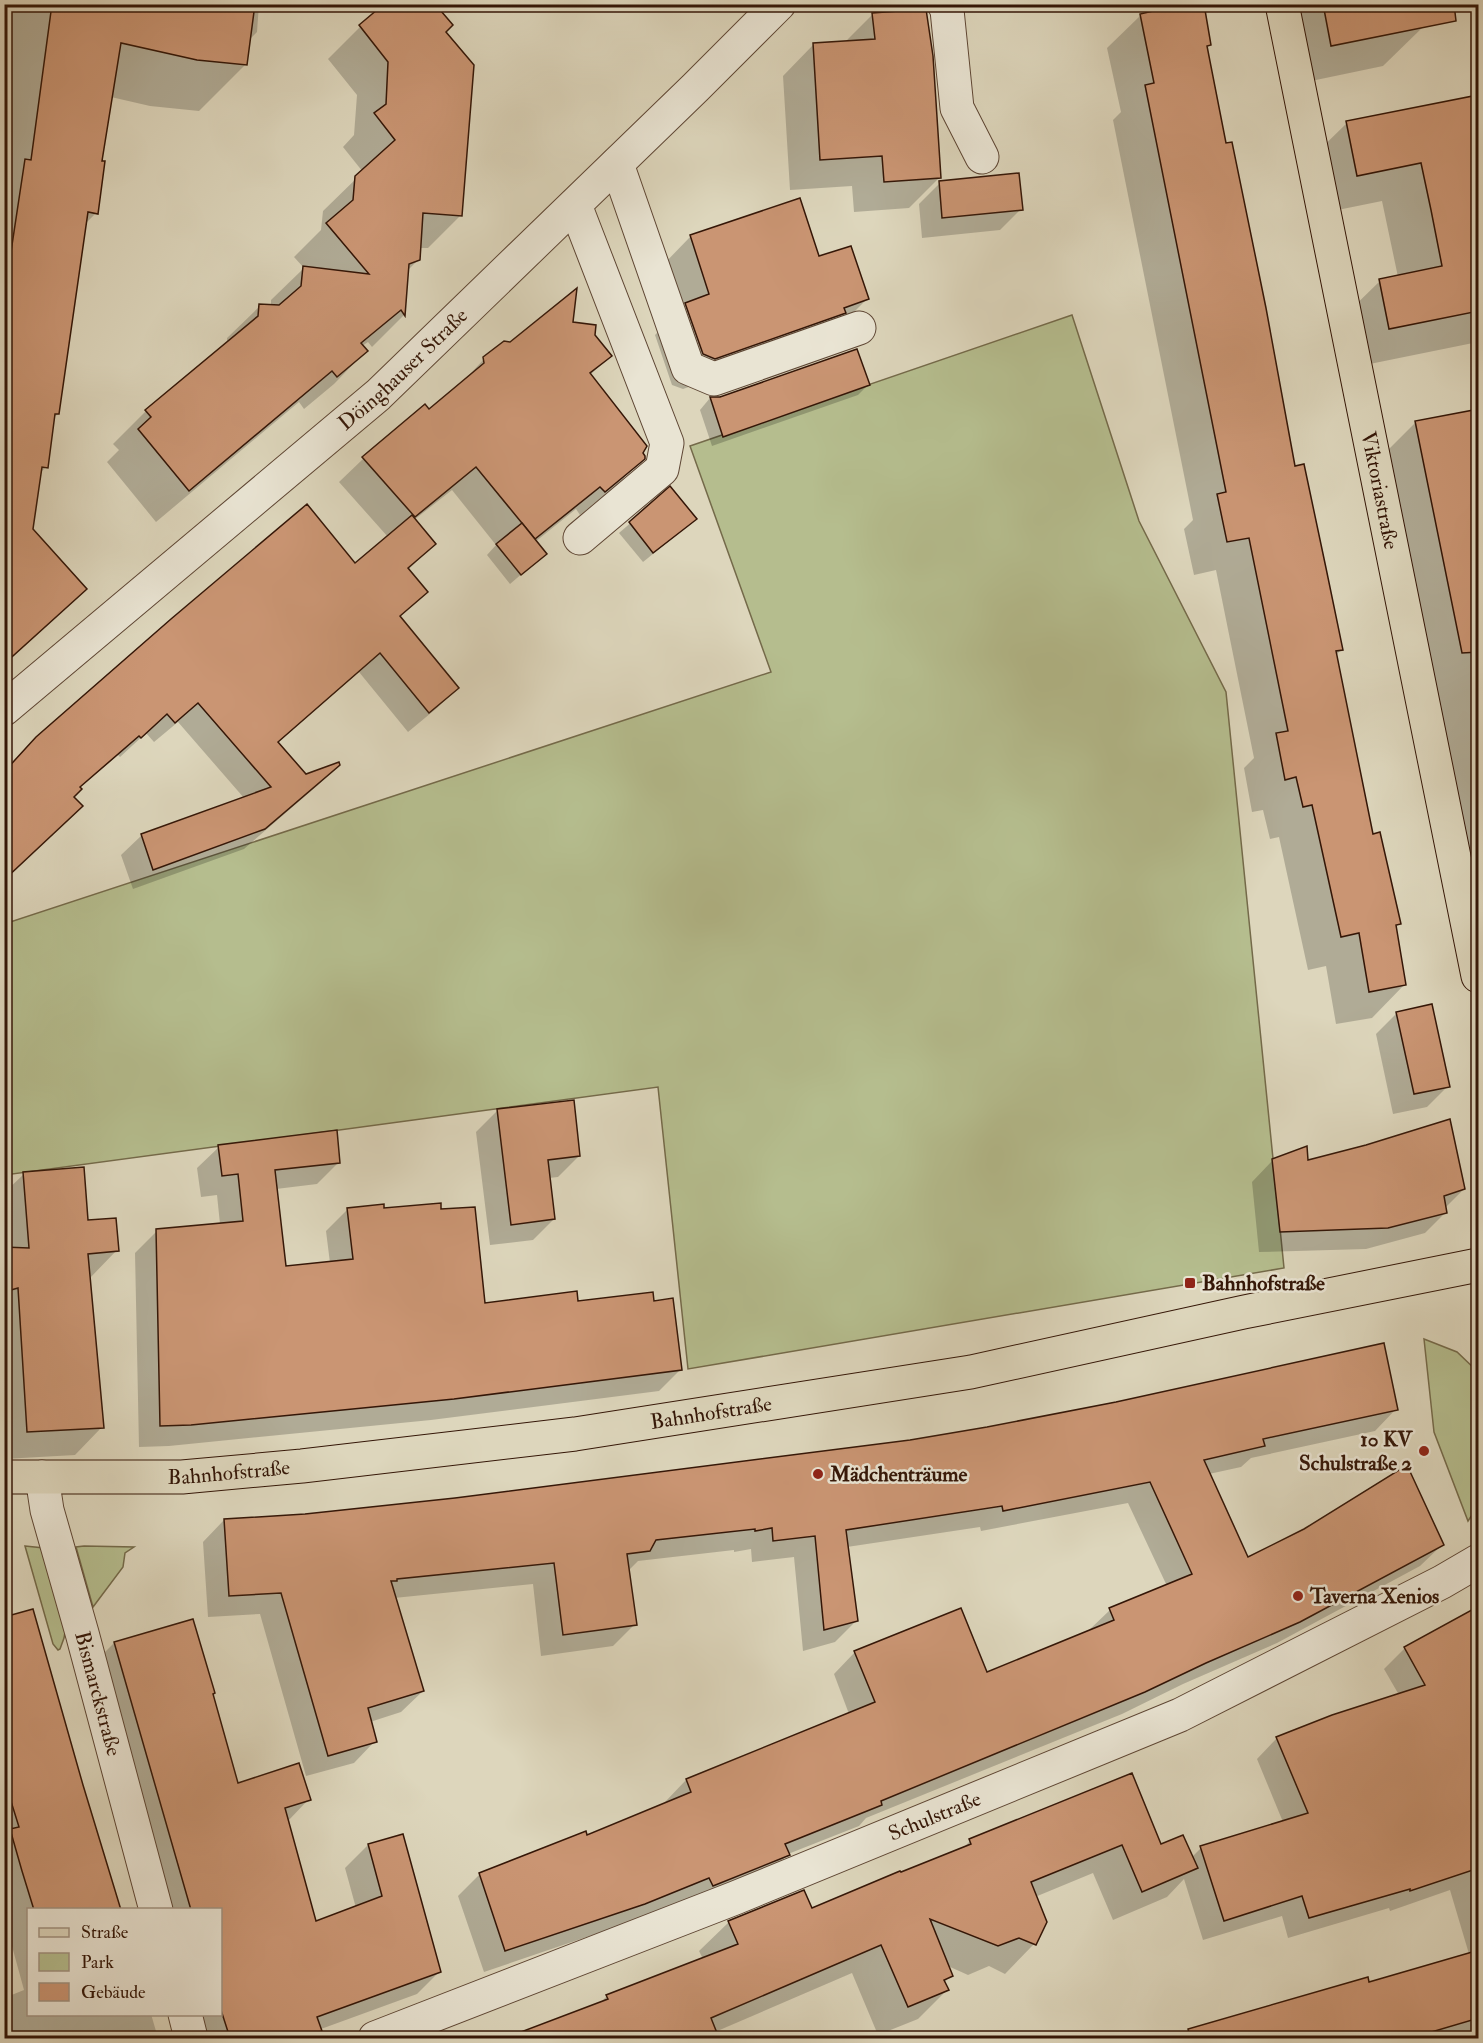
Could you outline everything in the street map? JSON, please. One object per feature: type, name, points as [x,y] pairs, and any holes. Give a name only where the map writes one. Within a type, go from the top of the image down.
[{"type":"main road","name":"Viktoriastraße","points":[[1282,4],[1479,976]]},
{"type":"main road","name":"Bahnhofstraße","points":[[4,1477],[182,1477],[302,1466],[575,1434],[971,1372],[1244,1312],[1479,1265]]},
{"type":"street","name":"Döinghauser Straße","points":[[4,709],[378,395],[617,164],[778,4]]},
{"type":"street","points":[[945,4],[957,108],[982,157]]},
{"type":"street","points":[[617,164],[688,368],[714,380],[859,328]]},
{"type":"street","points":[[574,205],[667,443],[662,469],[580,538]]},
{"type":"street","name":"Bismarckstraße","points":[[42,1477],[46,1510],[82,1633],[155,1908]]},
{"type":"street","name":"Schulstraße","points":[[375,2038],[735,1898],[1180,1715],[1479,1561]]},
{"type":"street","points":[[186,2016],[191,2038]]},
{"type":"green space","points":[[1072,315],[1139,521],[1226,692],[1284,1268],[688,1369],[658,1087],[5,1175],[4,924],[771,672],[690,446]]},
{"type":"green space","points":[[1424,1339],[1457,1352],[1478,1372],[1478,1506],[1468,1521],[1434,1432]]},
{"type":"green space","points":[[25,1546],[44,1548],[66,1626],[64,1638],[58,1650],[53,1644]]},
{"type":"green space","points":[[76,1547],[134,1547],[125,1553],[123,1567],[93,1607]]},
{"type":"building","points":[[52,4],[255,4],[247,65],[197,60],[121,43],[102,161],[105,161],[98,214],[88,212],[59,414],[55,414],[48,468],[42,467],[33,529],[87,589],[4,664],[4,298],[25,159],[31,160]]},
{"type":"building","points":[[384,4],[435,4],[453,25],[446,32],[474,65],[462,216],[423,213],[420,260],[409,264],[405,316],[401,310],[361,343],[368,351],[337,377],[332,371],[189,491],[138,429],[151,417],[145,410],[258,316],[259,304],[279,305],[301,286],[303,266],[369,274],[326,223],[353,200],[355,176],[395,140],[374,113],[386,104],[388,62],[359,25]]},
{"type":"building","points":[[1184,4],[1204,4],[1211,45],[1207,46],[1226,143],[1232,142],[1295,466],[1304,464],[1343,650],[1336,651],[1373,834],[1380,832],[1401,924],[1396,925],[1406,985],[1369,992],[1359,933],[1341,937],[1312,805],[1303,807],[1296,777],[1285,780],[1276,733],[1288,731],[1249,538],[1227,542],[1217,494],[1226,492],[1145,85],[1154,83],[1140,14]]},
{"type":"building","points":[[1323,4],[1454,4],[1456,21],[1331,46]]},
{"type":"building","points":[[926,9],[933,56],[941,178],[884,182],[882,156],[820,160],[813,43],[875,39],[872,13]]},
{"type":"building","points":[[1473,96],[1479,126],[1479,311],[1389,329],[1379,279],[1442,266],[1431,210],[1421,163],[1357,176],[1346,121]]},
{"type":"building","points":[[1019,173],[1023,210],[942,218],[939,181]]},
{"type":"building","points":[[800,198],[819,256],[851,246],[869,299],[844,308],[846,313],[715,359],[703,354],[685,303],[709,294],[690,235]]},
{"type":"building","points":[[577,288],[573,322],[596,325],[595,335],[612,356],[590,373],[647,446],[643,453],[645,459],[605,492],[600,487],[535,539],[476,467],[415,517],[362,457],[425,404],[429,409],[484,363],[483,357],[504,341],[510,342]]},
{"type":"building","points":[[857,349],[870,385],[723,437],[710,397],[720,397]]},
{"type":"building","points":[[1479,409],[1479,652],[1462,653],[1415,421]]},
{"type":"building","points":[[670,486],[697,519],[653,553],[629,522]]},
{"type":"building","points":[[307,504],[355,563],[412,515],[436,544],[408,568],[428,592],[400,616],[459,688],[429,713],[380,653],[278,742],[306,774],[339,762],[340,765],[265,829],[153,870],[141,834],[271,787],[198,703],[175,723],[167,714],[80,787],[82,789],[74,797],[83,806],[4,880],[4,772],[36,737]]},
{"type":"building","points":[[522,523],[547,554],[521,575],[496,544]]},
{"type":"building","points":[[1432,1004],[1450,1087],[1414,1094],[1396,1012]]},
{"type":"building","points":[[574,1100],[580,1156],[548,1160],[555,1219],[511,1225],[497,1109]]},
{"type":"building","points":[[1450,1119],[1465,1189],[1444,1196],[1447,1213],[1388,1228],[1280,1232],[1272,1159],[1307,1146],[1308,1160]]},
{"type":"building","points":[[337,1130],[340,1163],[275,1170],[286,1266],[353,1259],[347,1208],[384,1204],[384,1208],[441,1203],[441,1209],[475,1207],[485,1303],[577,1291],[578,1301],[653,1292],[654,1301],[673,1298],[682,1370],[454,1399],[191,1425],[160,1426],[156,1229],[243,1221],[238,1174],[222,1176],[218,1145]]},
{"type":"building","points":[[84,1167],[88,1220],[116,1218],[119,1251],[88,1254],[104,1428],[27,1432],[18,1288],[4,1292],[4,1247],[29,1248],[23,1172]]},
{"type":"building","points":[[1384,1343],[1398,1410],[1263,1439],[1265,1446],[1204,1460],[1248,1557],[1304,1529],[1407,1465],[1444,1545],[1300,1622],[1145,1692],[881,1801],[882,1805],[785,1844],[790,1855],[713,1886],[709,1878],[645,1904],[505,1951],[479,1873],[586,1831],[587,1835],[691,1792],[686,1779],[875,1702],[854,1651],[961,1608],[987,1672],[1114,1620],[1109,1608],[1192,1574],[1150,1482],[1003,1511],[1002,1506],[846,1530],[858,1621],[824,1630],[815,1536],[773,1541],[772,1528],[656,1540],[650,1551],[627,1554],[637,1625],[563,1635],[554,1563],[391,1581],[424,1691],[368,1708],[377,1742],[328,1756],[281,1593],[229,1596],[224,1519],[305,1514],[455,1498],[910,1440],[1116,1402]]},
{"type":"building","points":[[1479,1606],[1479,1868],[1410,1891],[1410,1889],[1309,1918],[1302,1896],[1224,1921],[1200,1846],[1308,1813],[1276,1737],[1332,1715],[1425,1685],[1404,1647]]},
{"type":"building","points":[[33,1609],[120,1908],[33,1908],[10,1829],[19,1827],[4,1779],[4,1617]]},
{"type":"building","points":[[193,1619],[238,1783],[299,1763],[311,1800],[285,1808],[316,1921],[382,1896],[368,1844],[403,1834],[441,1972],[317,2017],[322,2031],[299,2038],[230,2038],[222,2013],[222,1908],[190,1908],[114,1642]]},
{"type":"building","points":[[1132,1773],[1161,1844],[1183,1835],[1198,1868],[1142,1892],[1122,1845],[1031,1882],[1047,1922],[1036,1945],[1019,1938],[998,1946],[930,1919],[953,1976],[944,1980],[949,1990],[908,2007],[881,1945],[711,2018],[719,2038],[513,2038],[513,2035],[608,1999],[606,1995],[738,1944],[728,1921],[804,1890],[812,1908],[971,1844],[969,1839]]},
{"type":"building","points":[[1479,1950],[1479,2018],[1411,2038],[1190,2038],[1188,2029],[1368,1977],[1369,1982]]},
{"type":"place","name":"Bahnhofstraße","points":[[1190,1283]]},
{"type":"place","name":"10 KV Schulstraße 2","points":[[1424,1451]]},
{"type":"place","name":"Mädchenträume","points":[[818,1474]]},
{"type":"place","name":"Taverna Xenios","points":[[1298,1596]]}]
